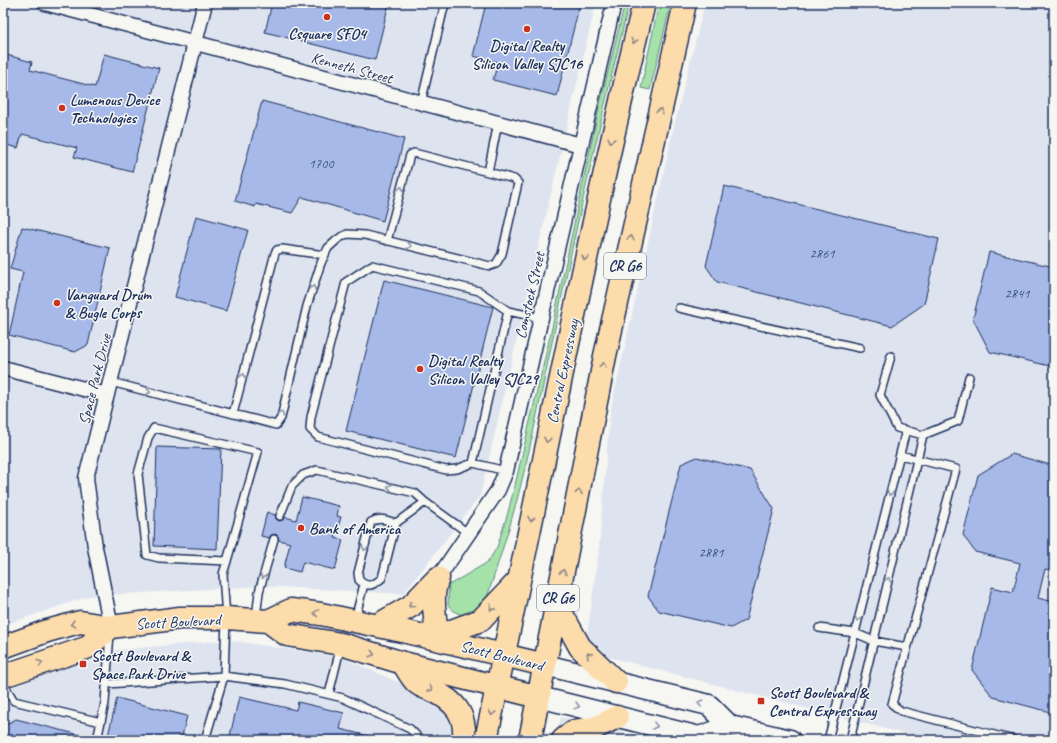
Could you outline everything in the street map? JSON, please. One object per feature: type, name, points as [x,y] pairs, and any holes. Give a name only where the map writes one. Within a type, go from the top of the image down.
[{"type":"main road","name":"Central Expressway","points":[[486,740],[582,275],[620,102],[644,3]]},
{"type":"main road","name":"CR G6","points":[[530,740],[607,348],[685,3]]},
{"type":"main road","points":[[438,578],[434,587],[433,603],[437,639],[454,630],[481,620],[519,580]]},
{"type":"main road","points":[[378,625],[411,606],[438,578]]},
{"type":"main road","points":[[557,605],[580,647],[616,682]]},
{"type":"main road","name":"Scott Boulevard","points":[[3,647],[47,631],[80,622],[111,626],[180,618],[226,618],[262,621],[286,635],[341,644],[403,663],[699,738],[730,726],[709,705],[378,625],[291,610],[262,621]]},
{"type":"main road","points":[[3,676],[86,648],[111,626]]},
{"type":"main road","points":[[403,663],[417,683],[447,698],[455,706],[462,718],[464,740]]},
{"type":"main road","points":[[563,740],[574,731],[595,728],[617,717]]},
{"type":"main road","points":[[730,726],[790,740]]},
{"type":"street","name":"Kenneth Street","points":[[45,3],[581,145]]},
{"type":"street","name":"Space Park Drive","points":[[111,626],[95,547],[86,478],[205,3]]},
{"type":"street","name":"Comstock Street","points":[[438,578],[498,490],[506,471],[614,3]]},
{"type":"street","points":[[3,368],[109,388]]},
{"type":"lane","points":[[421,103],[445,3]]},
{"type":"lane","points":[[488,172],[498,123]]},
{"type":"lane","points":[[109,388],[233,414],[276,425],[281,418],[307,306],[318,269],[328,248],[338,239],[347,234],[365,235],[387,241],[490,266],[496,264],[502,254],[518,183],[514,179],[414,152],[410,155],[387,241]]},
{"type":"lane","points":[[233,414],[275,253],[277,250],[282,249],[325,254]]},
{"type":"lane","points":[[506,471],[473,463],[457,469],[446,470],[318,437],[310,429],[311,418],[346,282],[372,265],[479,292],[508,311],[541,318]]},
{"type":"lane","points":[[679,308],[860,348]]},
{"type":"lane","points":[[473,463],[508,311]]},
{"type":"lane","points":[[890,356],[880,395],[897,428],[923,435],[958,421],[969,377]]},
{"type":"lane","points":[[205,740],[224,676],[226,618],[223,574],[258,452],[154,428],[148,438],[138,474],[147,554],[159,558],[227,560]]},
{"type":"lane","points":[[828,740],[906,430]]},
{"type":"lane","points":[[850,740],[923,435]]},
{"type":"lane","points":[[900,455],[956,469],[892,704],[901,711],[1014,740]]},
{"type":"lane","points":[[280,516],[292,486],[302,475],[317,470],[415,493],[468,533]]},
{"type":"lane","points":[[396,523],[377,518],[372,522],[358,573],[359,580],[364,584],[370,585],[382,578],[396,523],[426,502]]},
{"type":"lane","points":[[262,621],[259,592],[274,539]]},
{"type":"lane","points":[[354,621],[364,584]]},
{"type":"lane","points":[[97,740],[105,703],[111,626]]},
{"type":"lane","points":[[819,628],[855,633],[874,641],[907,648]]},
{"type":"lane","points":[[329,694],[341,644]]},
{"type":"lane","points":[[107,684],[224,676],[285,684],[343,698],[410,729],[416,735],[418,740]]},
{"type":"lane","points":[[3,683],[14,702],[101,722]]},
{"type":"shaded area","points":[[3,3],[596,3],[480,496],[403,594],[261,586],[89,596],[13,622],[3,628]]},
{"type":"shaded area","points":[[705,3],[1054,3],[1054,740],[929,740],[585,651],[599,548],[610,413],[674,126]]},
{"type":"shaded area","points":[[228,640],[341,657],[455,707],[452,740],[3,740],[3,690],[117,650]]},
{"type":"shaded area","points":[[561,717],[654,740],[555,740]]},
{"type":"green space","points":[[625,3],[629,3],[585,188],[519,494],[493,580],[484,604],[470,613],[457,613],[448,605],[449,585],[488,562],[497,547],[507,516],[551,332],[598,112]]},
{"type":"green space","points":[[659,3],[671,3],[650,90],[641,88]]},
{"type":"building","name":"Csquare SFO4","points":[[272,3],[389,3],[375,60],[265,32]]},
{"type":"building","name":"Digital Realty Silicon Valley SJC16","points":[[486,3],[580,3],[557,96],[493,80],[498,62],[473,56]]},
{"type":"building","points":[[3,54],[32,62],[30,70],[95,87],[104,54],[159,68],[132,172],[74,157],[77,148],[22,134],[18,148],[3,144]]},
{"type":"building","points":[[262,101],[404,139],[383,221],[302,197],[292,213],[256,204],[255,207],[235,201]]},
{"type":"building","points":[[724,186],[939,239],[924,304],[892,326],[717,282],[706,266]]},
{"type":"building","points":[[196,216],[248,230],[226,311],[175,297]]},
{"type":"building","name":"Vanguard Drum & Bugle Corps","points":[[22,227],[110,248],[88,345],[75,352],[9,335],[23,272],[10,269]]},
{"type":"building","points":[[989,252],[1054,267],[1054,367],[990,352],[973,319]]},
{"type":"building","name":"Digital Realty Silicon Valley SJC29","points":[[384,280],[493,307],[456,458],[346,431]]},
{"type":"building","points":[[157,447],[221,449],[217,549],[154,546]]},
{"type":"building","points":[[1012,454],[1054,466],[1054,571],[1045,569],[1038,598],[1054,602],[1054,713],[993,697],[972,670],[992,587],[1013,592],[1020,563],[975,552],[963,535],[978,475]]},
{"type":"building","points":[[697,457],[750,470],[774,509],[746,620],[731,628],[659,611],[648,596],[681,464]]},
{"type":"building","name":"Bank of America","points":[[302,497],[339,506],[337,516],[341,517],[335,538],[343,540],[335,570],[303,562],[300,572],[284,568],[290,543],[279,540],[278,536],[275,534],[271,535],[269,538],[261,536],[267,512],[275,515],[276,519],[279,521],[283,520],[285,517],[296,520]]},
{"type":"building","points":[[239,697],[296,710],[298,702],[344,713],[340,729],[369,736],[368,740],[229,740]]},
{"type":"building","points":[[117,698],[187,716],[181,740],[107,740]]},
{"type":"building","points":[[16,719],[84,736],[84,740],[3,740],[3,726]]},
{"type":"place","name":"Csquare SFO4","points":[[327,17]]},
{"type":"place","name":"Digital Realty Silicon Valley SJC16","points":[[527,29]]},
{"type":"place","name":"Lumenous Device Technologies","points":[[62,108]]},
{"type":"place","name":"Vanguard Drum & Bugle Corps","points":[[57,303]]},
{"type":"place","name":"Digital Realty Silicon Valley SJC29","points":[[420,369]]},
{"type":"place","name":"Bank of America","points":[[301,528]]},
{"type":"place","name":"Scott Boulevard & Space Park Drive","points":[[83,664]]},
{"type":"place","name":"Scott Boulevard & Central Expressway","points":[[761,701]]}]
